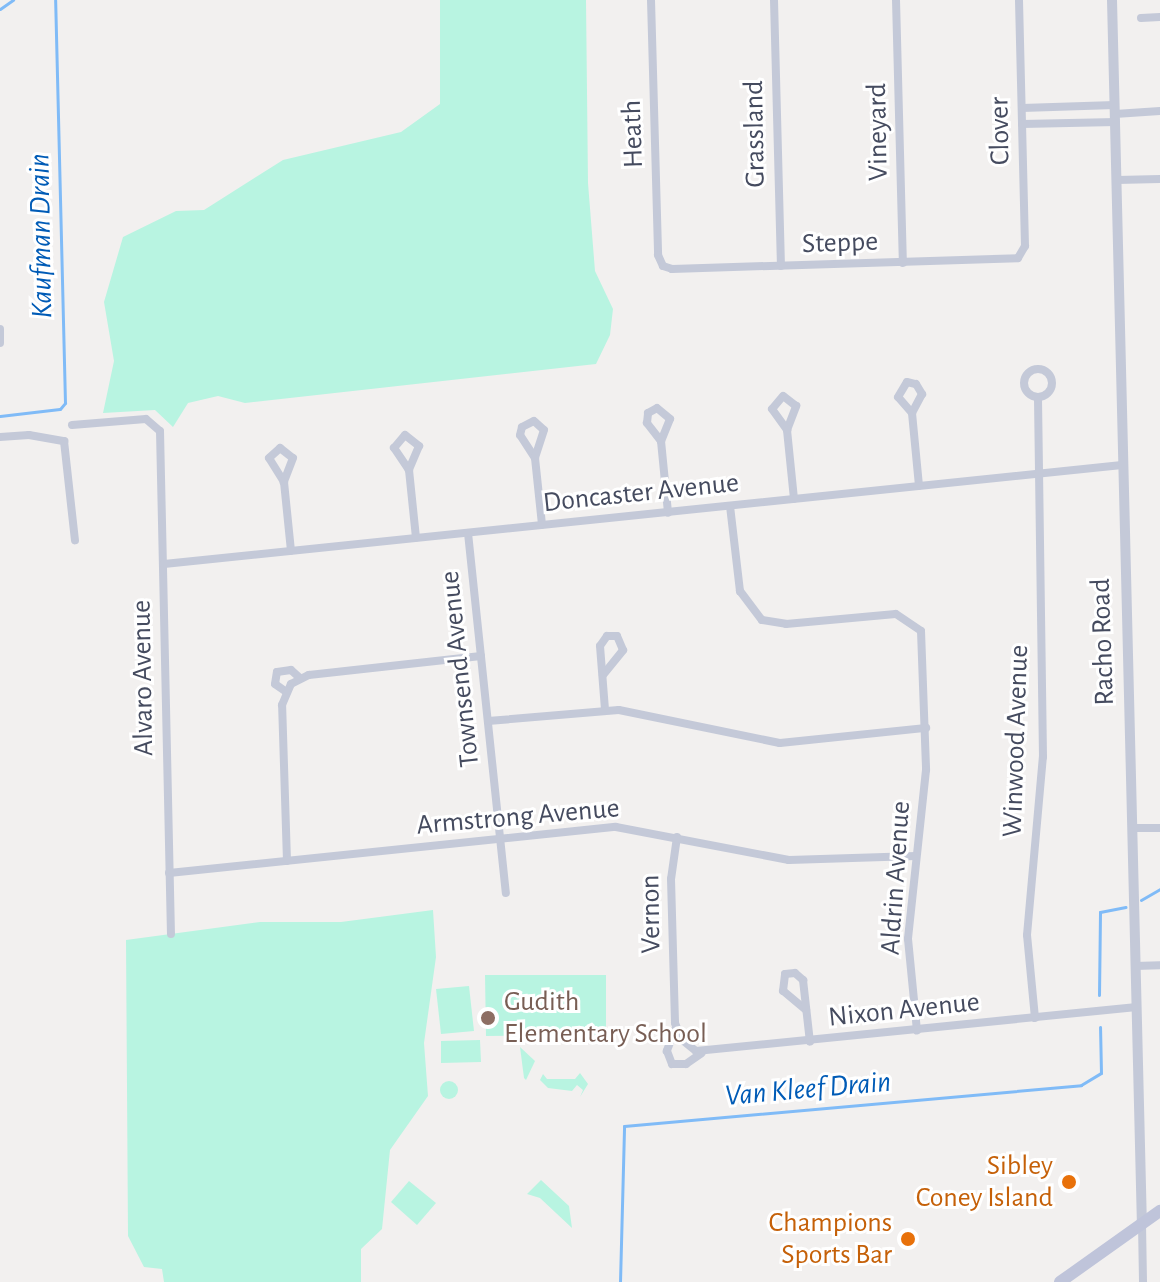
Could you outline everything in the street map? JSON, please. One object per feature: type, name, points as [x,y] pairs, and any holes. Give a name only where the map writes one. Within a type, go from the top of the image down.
[{"type":"main road","points":[[1060,1282],[1160,1211]]},
{"type":"street","name":"Heath","points":[[651,0],[658,255],[663,266]]},
{"type":"street","name":"Grassland","points":[[774,0],[781,266]]},
{"type":"street","name":"Vineyard","points":[[896,0],[903,263]]},
{"type":"street","name":"Clover","points":[[1018,258],[1025,246],[1019,0]]},
{"type":"street","name":"Racho Road","points":[[1112,0],[1143,1282]]},
{"type":"street","points":[[1141,18],[1160,17]]},
{"type":"street","points":[[1022,108],[1115,114]]},
{"type":"street","points":[[1022,124],[1160,111]]},
{"type":"street","points":[[1117,180],[1160,179]]},
{"type":"street","name":"Steppe","points":[[663,266],[781,266],[1018,258]]},
{"type":"street","points":[[0,329],[0,343]]},
{"type":"street","name":"Winwood Avenue","points":[[1035,1018],[1027,935],[1043,757],[1038,397]]},
{"type":"street","points":[[912,413],[919,486]]},
{"type":"street","name":"Alvaro Avenue","points":[[72,425],[146,419],[156,423],[164,564],[171,934]]},
{"type":"street","points":[[787,430],[794,499]]},
{"type":"street","points":[[0,437],[55,437],[69,453],[75,540]]},
{"type":"street","points":[[661,441],[668,513]]},
{"type":"street","points":[[535,458],[542,525]]},
{"type":"street","name":"Doncaster Avenue","points":[[164,564],[1122,465]]},
{"type":"street","points":[[409,470],[416,538]]},
{"type":"street","points":[[284,482],[291,551]]},
{"type":"street","name":"Aldrin Avenue","points":[[730,506],[740,591],[762,620],[786,624],[888,614],[916,624],[924,642],[926,728],[908,939],[917,1031]]},
{"type":"street","name":"Townsend Avenue","points":[[468,533],[506,893]]},
{"type":"street","points":[[603,675],[623,650],[617,636],[601,642],[605,709]]},
{"type":"street","points":[[287,861],[285,691],[300,678],[481,656]]},
{"type":"street","points":[[285,691],[275,684],[277,672],[288,669],[300,678]]},
{"type":"street","points":[[488,721],[605,709],[780,743],[926,728]]},
{"type":"street","name":"Armstrong Avenue","points":[[169,873],[500,844],[616,827],[789,860],[916,856]]},
{"type":"street","points":[[1132,828],[1160,828]]},
{"type":"street","name":"Vernon","points":[[677,837],[671,879],[676,1026],[681,1039],[702,1053]]},
{"type":"street","points":[[1135,966],[1160,965]]},
{"type":"street","points":[[806,1010],[783,991],[785,974],[802,976],[810,1042]]},
{"type":"street","name":"Nixon Avenue","points":[[676,1026],[667,1051],[670,1062],[682,1065],[702,1053],[1137,1007]]},
{"type":"green space","points":[[440,0],[586,0],[588,183],[595,271],[613,309],[610,335],[596,364],[245,403],[218,396],[188,403],[173,427],[155,410],[103,413],[114,361],[104,302],[123,237],[176,211],[204,210],[283,160],[401,132],[440,104]]},
{"type":"green space","points":[[433,910],[436,957],[424,1043],[428,1096],[390,1150],[382,1229],[361,1249],[361,1282],[164,1282],[162,1269],[144,1267],[128,1236],[126,940],[260,922],[341,922]]},
{"type":"green space","points":[[485,975],[606,975],[606,1035],[486,1036]]},
{"type":"green space","points":[[469,986],[474,1031],[441,1034],[436,989]]},
{"type":"green space","points":[[480,1040],[481,1062],[441,1063],[441,1041]]},
{"type":"green space","points":[[520,1047],[535,1061],[526,1080],[524,1078]]},
{"type":"green space","points":[[580,1073],[588,1084],[580,1097],[583,1090],[577,1085],[572,1091],[548,1088],[540,1080],[543,1074],[547,1079],[575,1079]]},
{"type":"green space","points":[[445,1081],[453,1081],[458,1090],[456,1097],[445,1099],[440,1094],[440,1086]]},
{"type":"green space","points":[[541,1180],[569,1206],[572,1228],[540,1198],[527,1194]]},
{"type":"green space","points":[[409,1181],[436,1203],[417,1225],[391,1202]]},
{"type":"waterway","points":[[0,9],[13,0]]},
{"type":"waterway","name":"Kaufman Drain","points":[[0,416],[60,409],[65,403],[55,0]]},
{"type":"waterway","name":"Van Kleef Drain","points":[[1141,900],[1160,889]]},
{"type":"waterway","name":"Van Kleef Drain","points":[[1099,995],[1100,912],[1126,907]]},
{"type":"waterway","name":"Van Kleef Drain","points":[[620,1282],[624,1126],[1081,1085],[1101,1073],[1100,1027]]},
{"type":"place","name":"Gudith Elementary School","points":[[488,1018]]},
{"type":"place","name":"Sibley Coney Island","points":[[1069,1182]]},
{"type":"place","name":"Champions Sports Bar","points":[[908,1239]]}]
